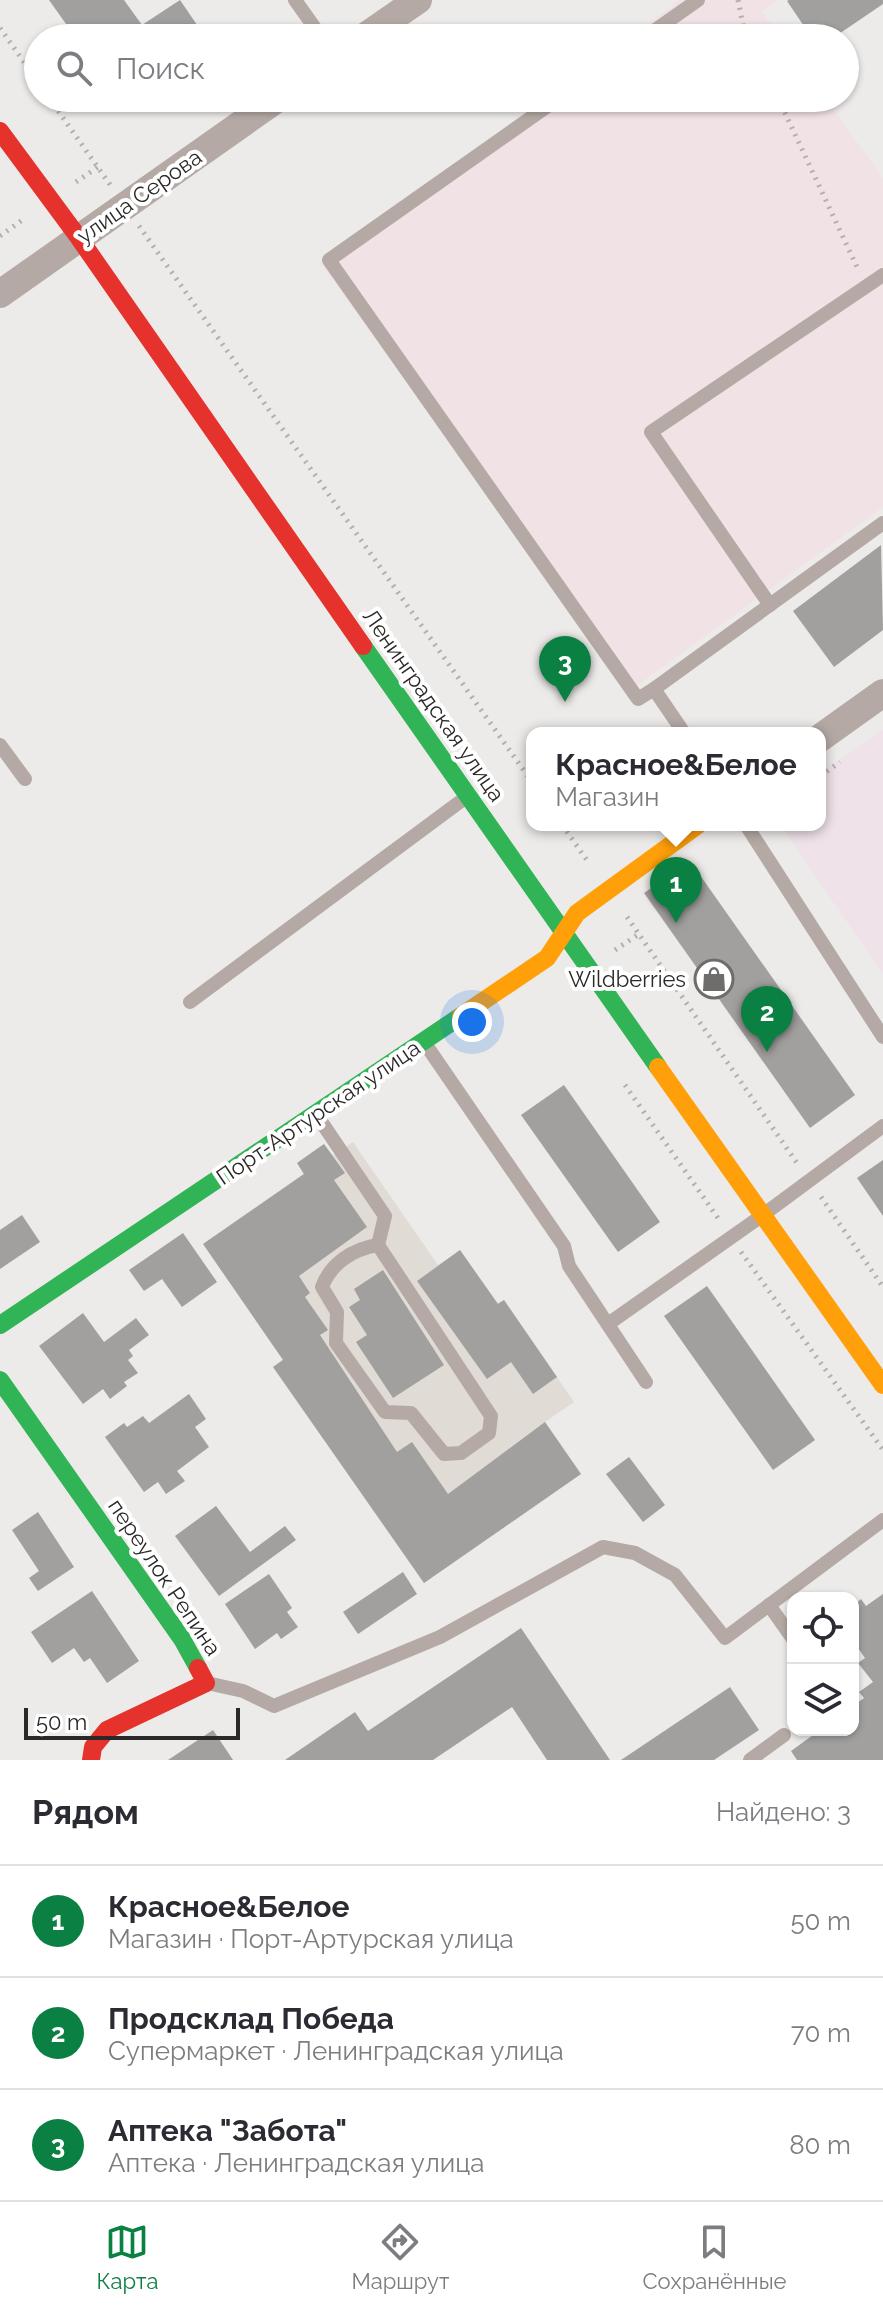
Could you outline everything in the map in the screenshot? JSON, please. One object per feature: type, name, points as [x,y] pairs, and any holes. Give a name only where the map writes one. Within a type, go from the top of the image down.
[{"type":"main road","name":"Ленинградская улица","points":[[0,131],[79,238],[883,1385]]},
{"type":"main road","name":"Порт-Артурская улица","points":[[0,1325],[547,958],[577,913],[690,831]]},
{"type":"main road","name":"переулок Репина","points":[[0,1380],[182,1639],[206,1683],[107,1730],[93,1747],[91,1760]]},
{"type":"street","points":[[383,24],[418,0]]},
{"type":"street","name":"улица Серова","points":[[0,294],[258,112]]},
{"type":"street","points":[[826,734],[883,693]]},
{"type":"lane","points":[[295,0],[312,24]]},
{"type":"lane","points":[[664,24],[698,0]]},
{"type":"lane","points":[[539,112],[329,260],[638,699],[883,523]]},
{"type":"lane","points":[[770,605],[651,432],[883,275]]},
{"type":"lane","points":[[654,689],[680,727]]},
{"type":"lane","points":[[0,745],[25,779]]},
{"type":"lane","points":[[190,1002],[468,795]]},
{"type":"lane","points":[[750,831],[883,1037]]},
{"type":"lane","points":[[423,1041],[564,1246],[569,1266],[646,1382]]},
{"type":"lane","points":[[316,1113],[385,1216],[378,1245],[491,1416],[489,1433],[461,1453],[444,1454],[411,1413],[385,1412],[336,1343],[337,1312],[322,1287],[329,1270],[361,1248],[378,1245]]},
{"type":"lane","points":[[608,1324],[883,1126]]},
{"type":"lane","points":[[206,1683],[243,1691],[274,1706],[440,1637],[603,1547],[635,1553],[675,1575],[725,1638],[883,1520]]},
{"type":"lane","points":[[769,1605],[787,1630]]},
{"type":"lane","points":[[750,1760],[784,1735]]},
{"type":"path","points":[[738,0],[743,24]]},
{"type":"path","points":[[0,28],[24,62]]},
{"type":"path","points":[[59,112],[526,774]]},
{"type":"path","points":[[785,112],[867,286]]},
{"type":"path","points":[[0,236],[25,219]]},
{"type":"path","points":[[566,831],[883,1287]]},
{"type":"shaded area","points":[[680,0],[778,0],[762,12],[771,24],[647,24]]},
{"type":"shaded area","points":[[527,112],[835,112],[883,178],[883,507],[631,690],[320,263]]},
{"type":"shaded area","points":[[883,730],[883,974],[784,831],[826,831],[826,769]]},
{"type":"shaded area","points":[[353,1142],[438,1265],[460,1250],[497,1303],[504,1300],[574,1402],[545,1422],[581,1474],[424,1583],[273,1367],[283,1359],[203,1244],[303,1174],[297,1163],[324,1144],[333,1155]]},
{"type":"building","points":[[49,0],[124,0],[141,24],[66,24]]},
{"type":"building","points":[[180,0],[196,24],[144,24]]},
{"type":"building","points":[[883,0],[883,4],[854,24],[803,24],[787,1]]},
{"type":"building","points":[[881,545],[883,630],[834,667],[793,611]]},
{"type":"building","points":[[690,861],[855,1095],[810,1128],[644,893]]},
{"type":"building","points":[[564,1085],[660,1222],[618,1252],[521,1115]]},
{"type":"building","points":[[324,1144],[345,1173],[334,1180],[367,1227],[299,1276],[310,1293],[305,1297],[328,1330],[320,1335],[397,1452],[412,1442],[448,1494],[545,1422],[581,1474],[424,1583],[273,1367],[283,1360],[203,1244],[304,1174],[297,1163]]},
{"type":"building","points":[[883,1160],[883,1216],[857,1178]]},
{"type":"building","points":[[22,1215],[40,1242],[0,1269],[0,1230]]},
{"type":"building","points":[[183,1233],[217,1282],[182,1307],[162,1279],[144,1291],[129,1270]]},
{"type":"building","points":[[460,1250],[498,1304],[504,1300],[557,1377],[533,1394],[511,1362],[487,1379],[417,1281]]},
{"type":"building","points":[[383,1270],[444,1365],[393,1398],[356,1342],[367,1335],[349,1307],[360,1300],[354,1289]]},
{"type":"building","points":[[707,1286],[815,1440],[773,1470],[664,1316]]},
{"type":"building","points":[[83,1313],[104,1342],[136,1318],[149,1335],[129,1350],[133,1356],[128,1360],[138,1373],[124,1382],[127,1386],[110,1399],[103,1389],[83,1404],[39,1346]]},
{"type":"building","points":[[189,1394],[206,1419],[195,1427],[209,1447],[177,1471],[185,1481],[166,1494],[158,1482],[144,1492],[105,1437],[124,1423],[127,1427],[143,1416],[149,1423]]},
{"type":"building","points":[[629,1457],[665,1505],[643,1522],[606,1474]]},
{"type":"building","points":[[216,1506],[250,1552],[285,1526],[296,1540],[219,1596],[175,1536]]},
{"type":"building","points":[[38,1512],[74,1567],[38,1591],[29,1578],[39,1571],[12,1530]]},
{"type":"building","points":[[403,1572],[417,1594],[358,1634],[343,1612]]},
{"type":"building","points":[[269,1574],[292,1608],[287,1612],[298,1627],[281,1639],[277,1633],[255,1649],[225,1604]]},
{"type":"building","points":[[92,1591],[139,1661],[107,1683],[90,1658],[84,1662],[74,1648],[52,1663],[31,1632]]},
{"type":"building","points":[[883,1594],[883,1760],[797,1760],[791,1751],[812,1736],[859,1736],[859,1702],[864,1698],[859,1692],[873,1682],[859,1664],[865,1658],[859,1650],[859,1601],[861,1599],[866,1606]]},
{"type":"building","points":[[521,1628],[610,1760],[547,1760],[512,1707],[433,1760],[285,1760],[355,1712],[368,1731]]},
{"type":"building","points":[[730,1687],[759,1730],[714,1760],[621,1760]]},
{"type":"building","points":[[213,1730],[233,1760],[168,1760]]},
{"type":"traffic: fast","points":[[363,646],[658,1067]]},
{"type":"traffic: fast","points":[[0,1325],[461,1016]]},
{"type":"traffic: fast","points":[[0,1380],[182,1639],[198,1668]]},
{"type":"traffic: slow","points":[[461,1016],[547,958],[577,913],[690,831]]},
{"type":"traffic: slow","points":[[658,1067],[883,1385]]},
{"type":"traffic: jam","points":[[0,131],[79,238],[363,646]]},
{"type":"traffic: jam","points":[[91,1760],[93,1747],[107,1730],[206,1683],[198,1668]]},
{"type":"place","name":"Аптека \"Забота\"","points":[[565,702]]},
{"type":"place","name":"Красное&Белое","points":[[676,923]]},
{"type":"place","name":"Wildberries","points":[[714,979]]},
{"type":"place","name":"Продсклад Победа","points":[[767,1052]]}]
